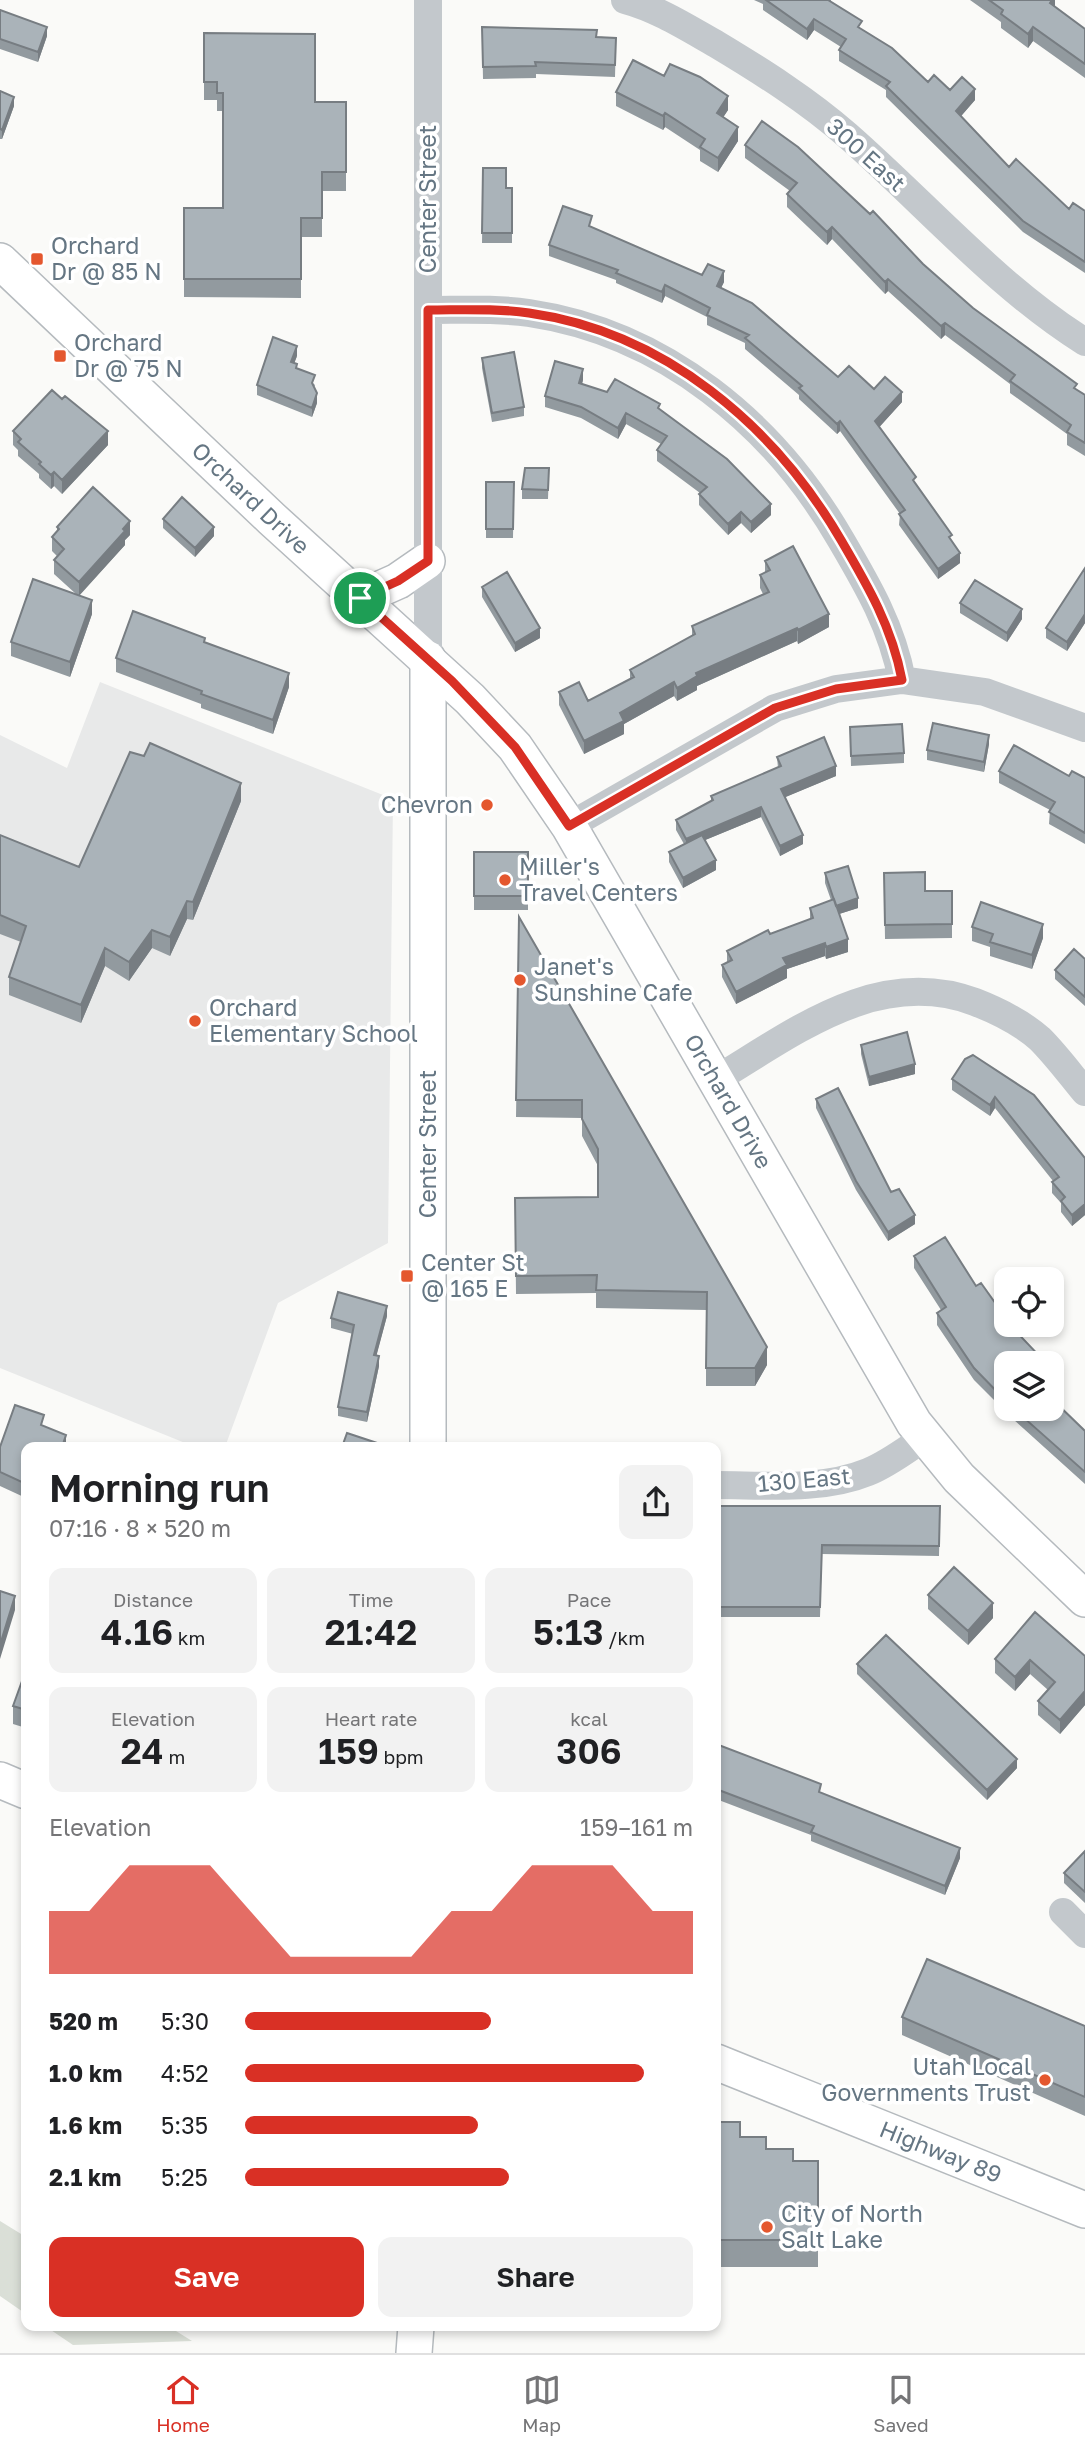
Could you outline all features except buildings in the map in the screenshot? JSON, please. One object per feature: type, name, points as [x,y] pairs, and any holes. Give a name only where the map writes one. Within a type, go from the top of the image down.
[{"type":"main road","name":"Orchard Drive","points":[[0,261],[428,659],[515,747],[569,826],[924,1438],[959,1478],[1085,1600]]},
{"type":"main road","points":[[360,598],[398,581],[428,561]]},
{"type":"main road","name":"Center Street","points":[[428,659],[428,1442]]},
{"type":"main road","points":[[0,1780],[21,1789]]},
{"type":"main road","name":"Highway 89","points":[[721,2064],[1085,2210]]},
{"type":"main road","points":[[414,2353],[416,2331]]},
{"type":"street","name":"Center Street","points":[[428,0],[428,659]]},
{"type":"street","name":"300 East","points":[[625,0],[674,20],[746,62],[815,110],[855,143],[999,278],[1085,342]]},
{"type":"street","points":[[428,310],[512,311],[561,320],[608,334],[649,352],[720,397],[781,454],[819,503],[879,605],[894,640],[902,680]]},
{"type":"street","points":[[569,826],[775,708],[836,689],[902,680],[985,692],[1085,727]]},
{"type":"street","points":[[715,1080],[838,1007],[861,999],[912,991],[962,997],[1006,1015],[1039,1039],[1085,1092]]},
{"type":"street","name":"130 East","points":[[721,1485],[792,1485],[853,1476],[890,1461],[924,1438]]},
{"type":"street","points":[[1063,1912],[1085,1934]]},
{"type":"shaded area","name":"Orchard Elementary School","points":[[100,682],[393,799],[388,1243],[278,1303],[227,1442],[183,1442],[0,1368],[0,735],[67,768]]},
{"type":"shaded area","points":[[0,2221],[21,2234],[21,2311],[0,2296]]},
{"type":"shaded area","points":[[52,2331],[176,2331],[192,2341],[73,2345]]},
{"type":"place","name":"Orchard Dr @ 85 N","points":[[37,259]]},
{"type":"place","name":"Orchard Dr @ 75 N","points":[[60,356]]},
{"type":"place","name":"Chevron","points":[[487,805]]},
{"type":"place","name":"Miller's Travel Centers","points":[[505,880]]},
{"type":"place","name":"Janet's Sunshine Cafe","points":[[520,980]]},
{"type":"place","name":"Orchard Elementary School","points":[[195,1021]]},
{"type":"place","name":"Center St @ 165 E","points":[[407,1276]]},
{"type":"place","name":"Utah Local Governments Trust","points":[[1045,2080]]},
{"type":"place","name":"City of North Salt Lake","points":[[767,2227]]},
{"type":"route","points":[[428,310],[529,313],[608,334],[649,352],[696,379],[742,415],[781,454],[819,503],[879,605],[894,640],[902,680],[836,689],[775,708],[569,826],[515,747],[452,681],[360,598],[398,581],[428,561],[428,310]]}]
